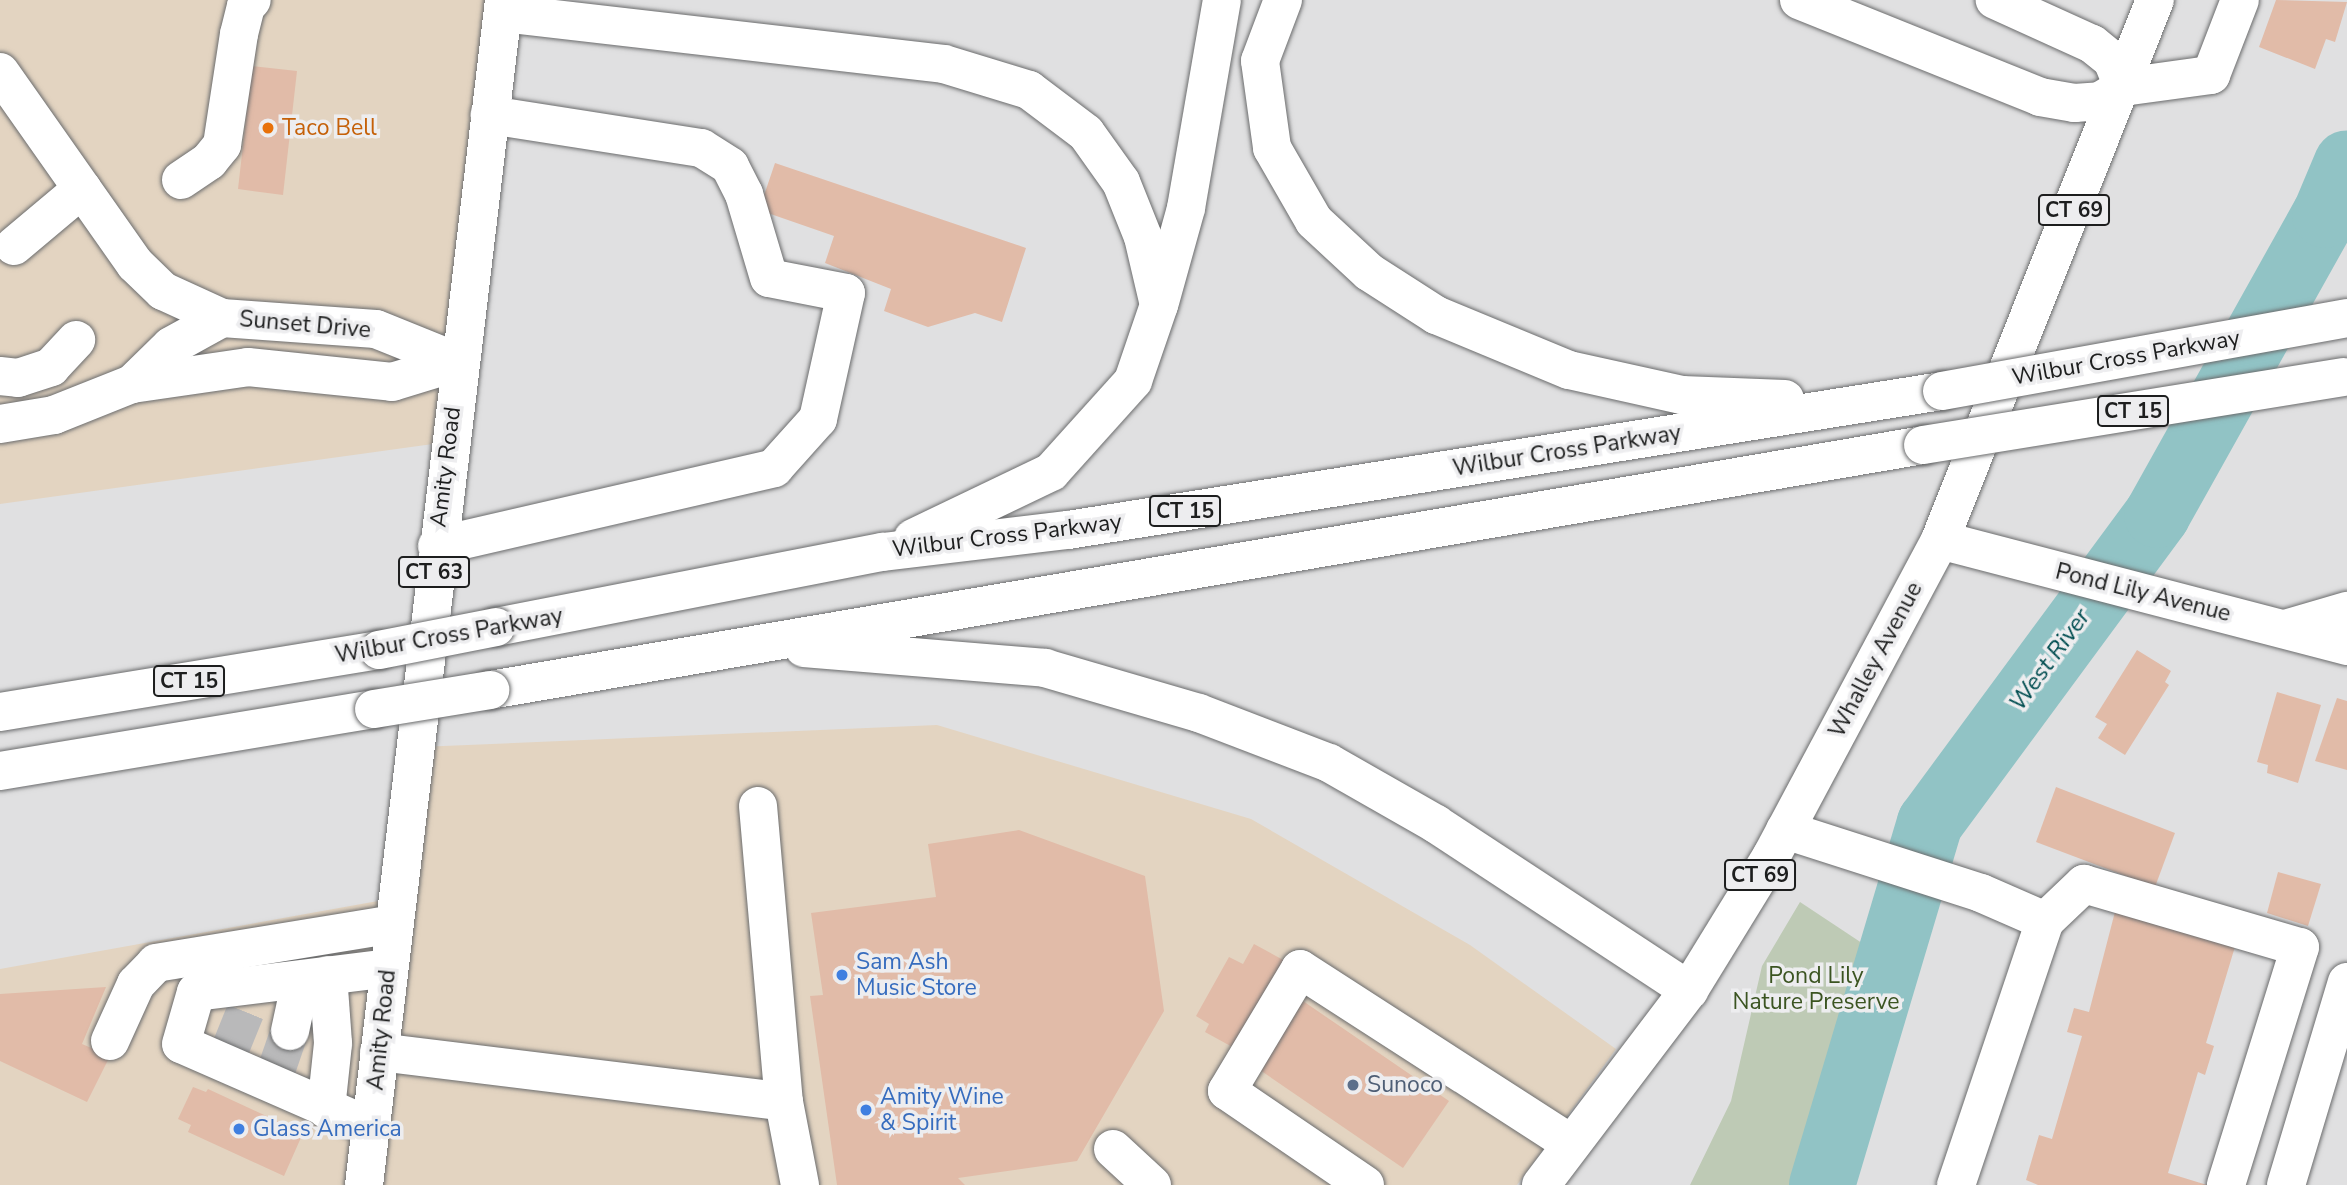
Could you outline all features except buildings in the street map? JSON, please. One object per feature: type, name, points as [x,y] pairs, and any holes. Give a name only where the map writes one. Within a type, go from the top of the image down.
[{"type":"main road","points":[[181,180],[209,161],[222,145],[239,34],[246,6],[252,0]]},
{"type":"main road","points":[[883,552],[1051,472],[1133,381],[1159,305],[1186,208],[1222,0]]},
{"type":"main road","points":[[1283,0],[1260,61],[1272,148],[1314,221],[1369,272],[1436,315],[1569,370],[1682,395],[1875,402]]},
{"type":"main road","points":[[1799,0],[2040,97],[2074,103],[2100,101],[2123,87],[2211,75],[2240,0]]},
{"type":"main road","points":[[1996,0],[2092,44],[2112,61],[2123,87]]},
{"type":"main road","name":"CT 69","points":[[2123,87],[2155,0]]},
{"type":"main road","points":[[504,6],[944,64],[1030,90],[1086,133],[1121,182],[1143,237],[1159,305]]},
{"type":"main road","name":"Amity Road","points":[[364,1185],[458,362],[504,6]]},
{"type":"main road","points":[[0,72],[135,264],[163,291],[222,318]]},
{"type":"main road","name":"Whalley Avenue","points":[[1541,1185],[1689,990],[1785,830],[1940,540],[2123,87]]},
{"type":"main road","points":[[437,546],[774,468],[818,419],[846,293],[769,278],[744,194],[730,166],[701,148],[489,115]]},
{"type":"main road","points":[[14,246],[82,188]]},
{"type":"main road","name":"Sunset Drive","points":[[132,384],[171,346],[222,318],[376,329],[458,362]]},
{"type":"main road","name":"Wilbur Cross Parkway","points":[[0,712],[379,650],[883,552],[1068,530],[1875,402],[2347,318]]},
{"type":"main road","points":[[0,376],[18,378],[51,367],[76,341]]},
{"type":"main road","name":"Sunset Drive","points":[[0,424],[54,415],[132,384],[248,367],[392,382],[458,362]]},
{"type":"main road","name":"CT 15","points":[[0,771],[1923,445],[2345,377]]},
{"type":"main road","name":"Pond Lily Avenue","points":[[1940,540],[2347,646]]},
{"type":"main road","points":[[2285,629],[2347,611]]},
{"type":"main road","points":[[750,643],[1045,668],[1199,713],[1341,770],[1436,824],[1689,990]]},
{"type":"main road","points":[[758,806],[784,1102],[800,1185]]},
{"type":"main road","points":[[1785,830],[1980,892],[2045,921]]},
{"type":"main road","points":[[1956,1185],[2045,921],[2084,884],[2300,947],[2226,1185]]},
{"type":"main road","points":[[110,1041],[136,984],[156,963],[394,924]]},
{"type":"main road","points":[[371,1127],[326,1109],[274,1076],[228,1055],[181,1044],[196,992],[252,999],[315,978],[389,968]]},
{"type":"main road","points":[[1365,1185],[1227,1091],[1300,969],[1572,1144]]},
{"type":"main road","points":[[290,1031],[315,978]]},
{"type":"main road","points":[[315,978],[333,1043],[326,1109]]},
{"type":"main road","points":[[2286,1185],[2347,982]]},
{"type":"main road","points":[[379,1052],[784,1102]]},
{"type":"main road","points":[[1114,1149],[1152,1185]]},
{"type":"shaded area","points":[[0,0],[494,0],[440,443],[0,504]]},
{"type":"shaded area","points":[[937,725],[1251,819],[1470,945],[1616,1049],[1517,1185],[0,1185],[0,969],[389,899],[419,747]]},
{"type":"green space","name":"Pond Lily Nature Preserve","points":[[1800,902],[1886,959],[1820,1185],[1690,1185],[1731,1101],[1762,966]]},
{"type":"waterway","name":"West River","points":[[1822,1185],[1930,823],[2157,515],[2325,215],[2347,163]]},
{"type":"tunnel","points":[[231,1047],[245,1012]]},
{"type":"tunnel","points":[[277,1068],[290,1031]]},
{"type":"place","name":"Taco Bell","points":[[268,128]]},
{"type":"place","name":"Sam Ash Music Store","points":[[842,975]]},
{"type":"place","name":"Sunoco","points":[[1353,1085]]},
{"type":"place","name":"Amity Wine & Spirit","points":[[866,1110]]},
{"type":"place","name":"Glass America","points":[[239,1129]]}]
